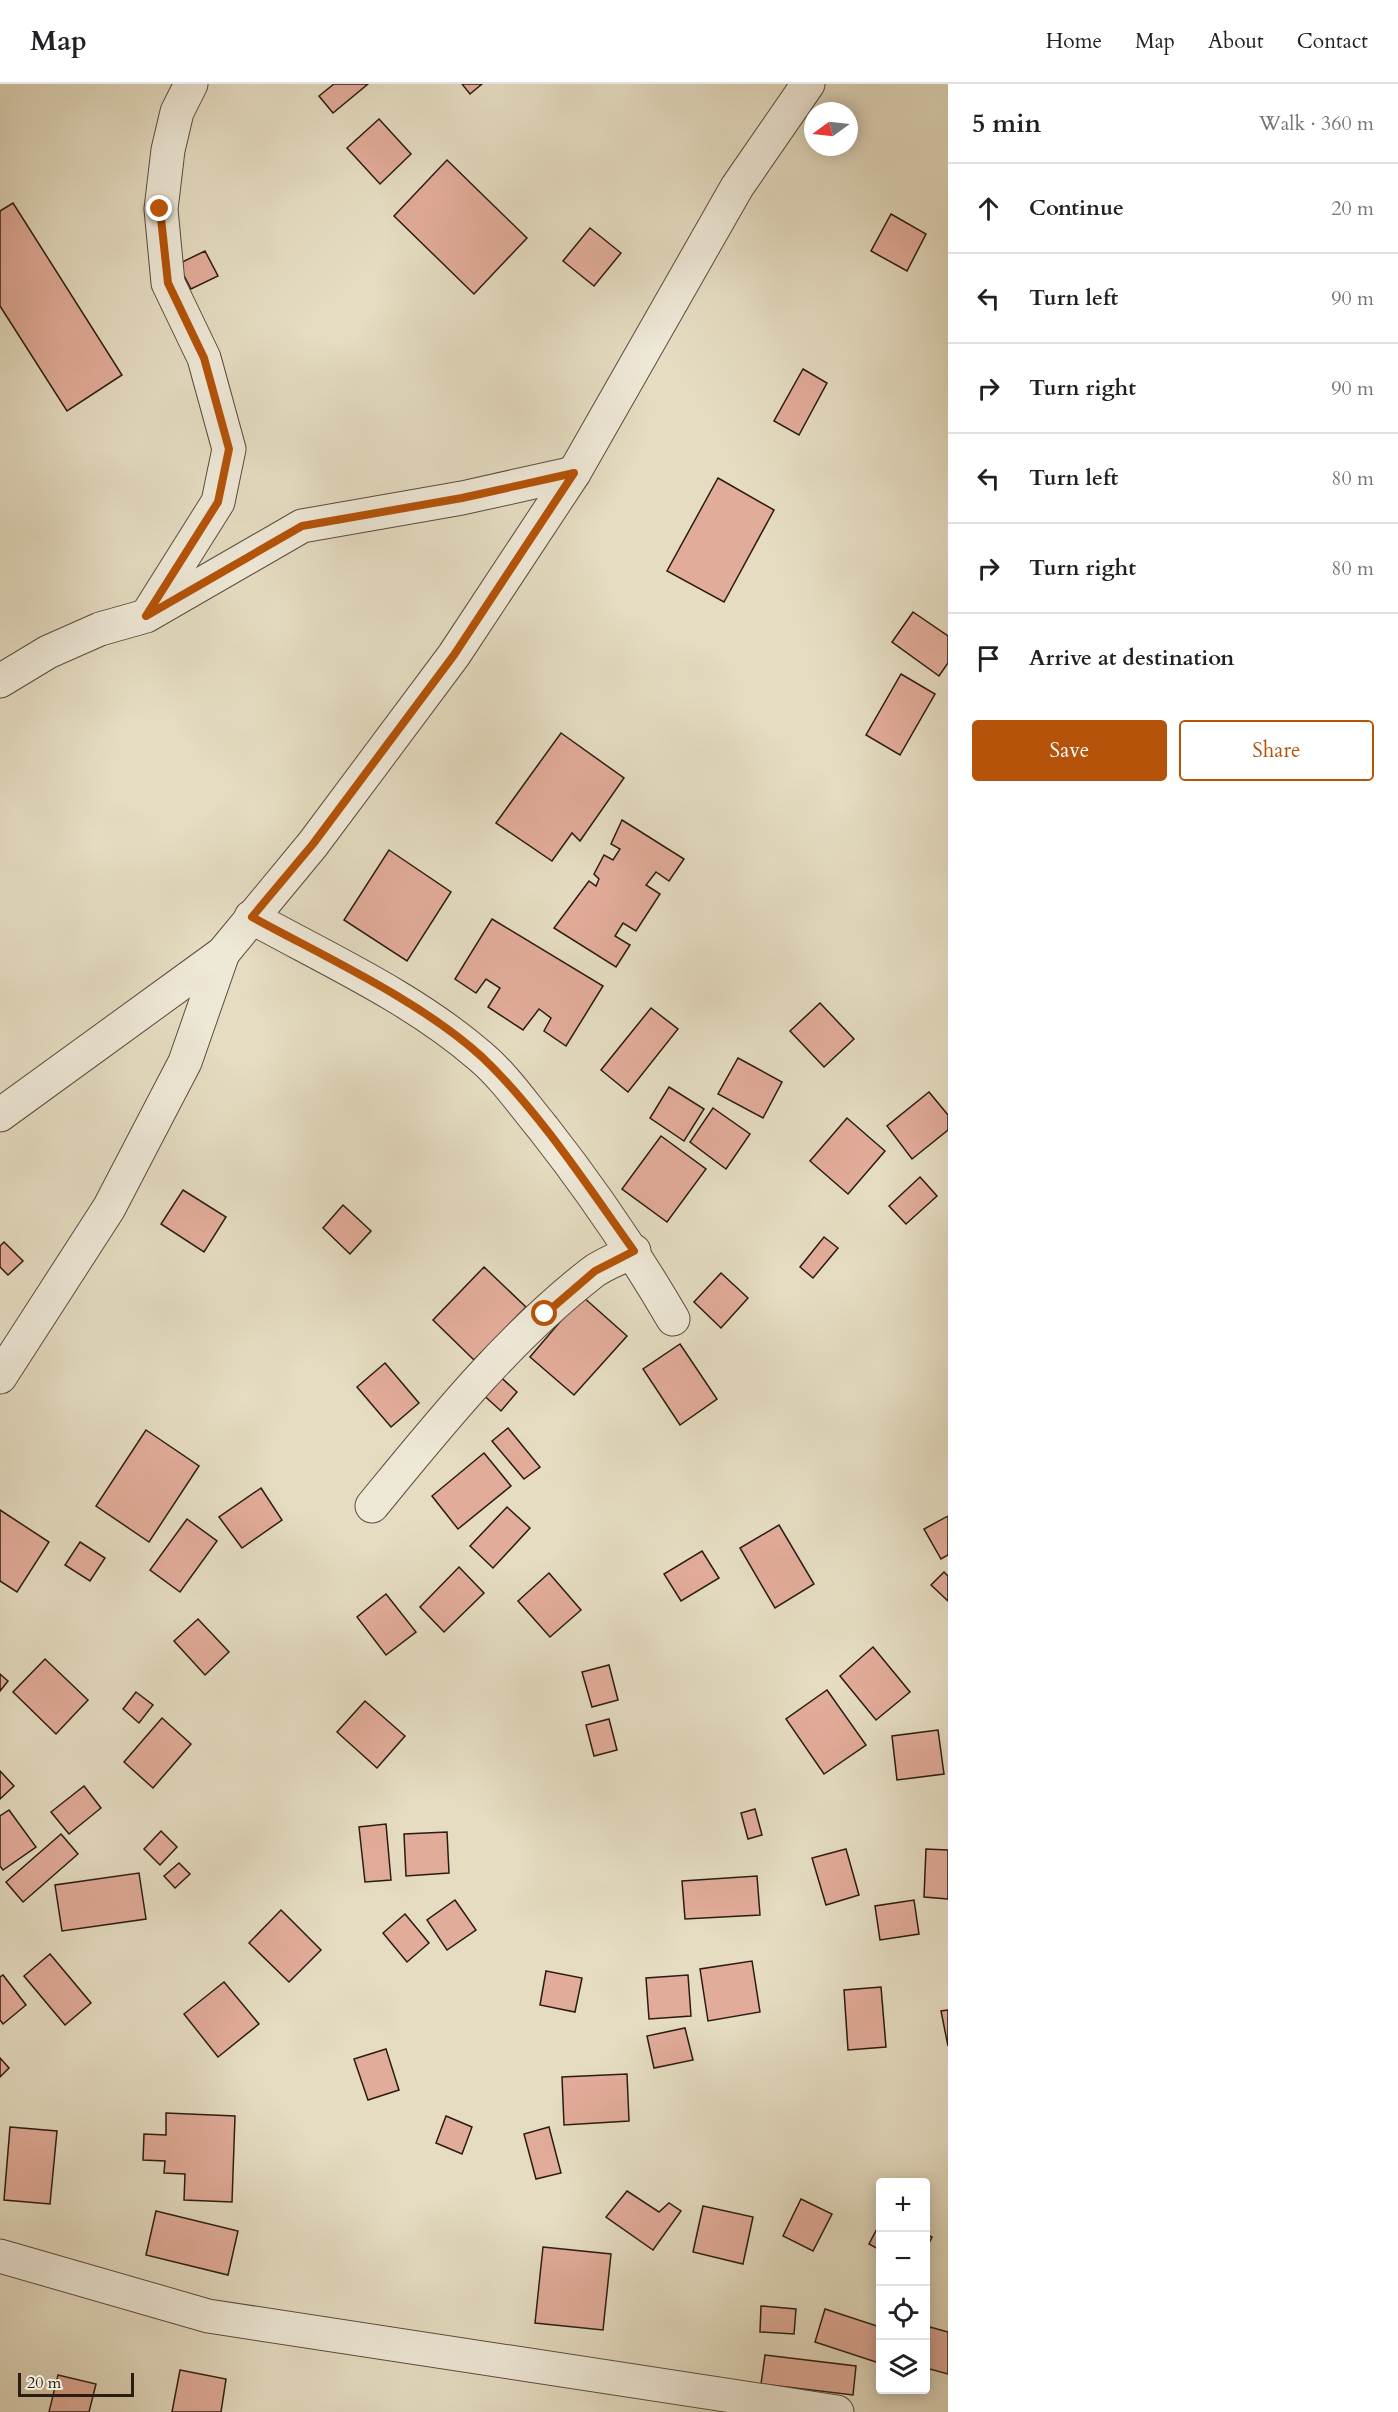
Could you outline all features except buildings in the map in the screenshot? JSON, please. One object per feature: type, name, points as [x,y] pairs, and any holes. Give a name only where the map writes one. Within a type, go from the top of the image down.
[{"type":"street","points":[[146,616],[218,502],[229,449],[204,358],[168,283],[162,220],[168,150],[177,112],[191,84]]},
{"type":"street","points":[[0,1115],[223,953],[313,844],[454,655],[574,473],[737,187],[808,84]]},
{"type":"street","points":[[0,681],[48,652],[100,629],[146,616],[302,526],[462,498],[574,473]]},
{"type":"street","points":[[252,917],[411,1005],[481,1057],[573,1165],[634,1251],[673,1319]]},
{"type":"street","points":[[0,1377],[110,1208],[185,1062],[223,953]]},
{"type":"street","points":[[372,1506],[469,1389],[486,1372],[595,1271],[634,1251]]},
{"type":"street","points":[[0,2256],[208,2316],[837,2412]]},
{"type":"route","points":[[160,209],[168,283],[204,358],[229,449],[218,502],[146,616],[302,526],[462,498],[574,473],[454,655],[313,844],[252,917],[411,1005],[481,1057],[518,1097],[579,1174],[634,1251],[595,1271],[545,1314]]}]
